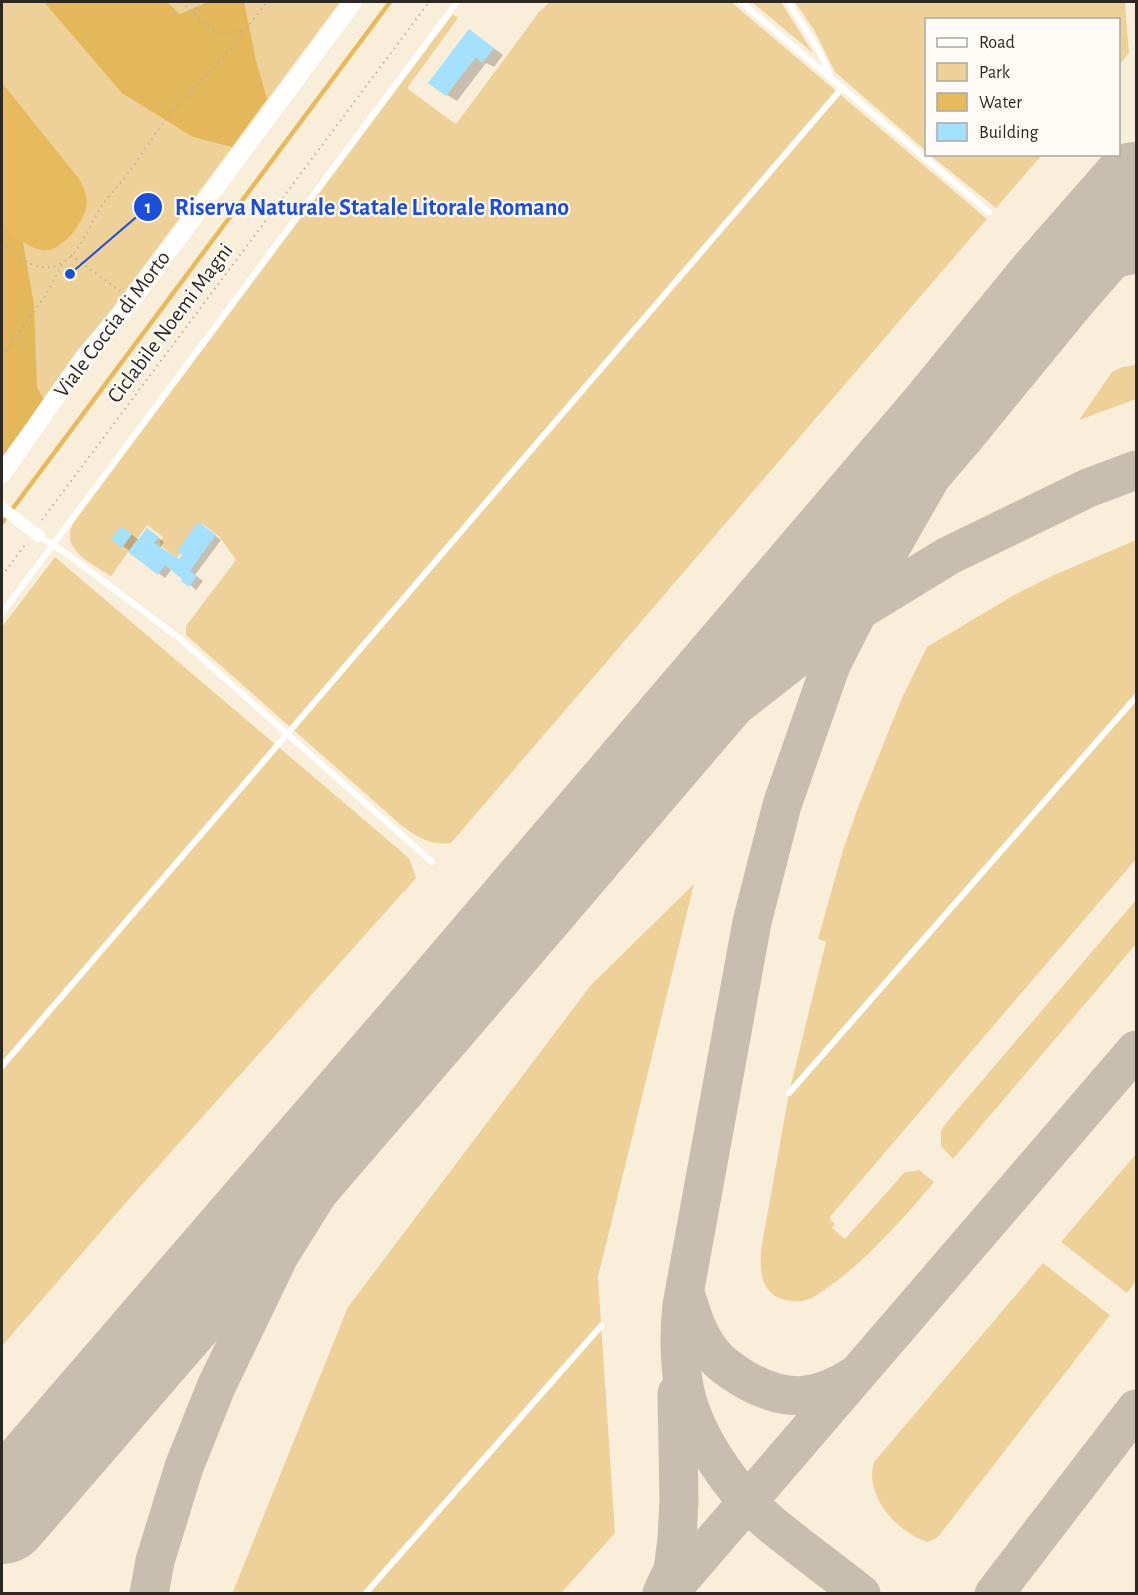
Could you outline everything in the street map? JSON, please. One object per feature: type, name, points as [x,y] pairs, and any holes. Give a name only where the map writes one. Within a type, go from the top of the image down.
[{"type":"street","name":"Viale Coccia di Morto","points":[[2,474],[84,357],[132,300],[354,2]]},
{"type":"street","points":[[2,508],[36,532]]},
{"type":"lane","points":[[2,613],[457,2]]},
{"type":"lane","points":[[741,2],[989,212]]},
{"type":"lane","points":[[788,2],[818,49],[832,78]]},
{"type":"lane","points":[[2,1066],[842,87]]},
{"type":"lane","points":[[36,532],[139,606],[179,638],[432,862]]},
{"type":"lane","points":[[789,1093],[1137,697]]},
{"type":"lane","points":[[365,1593],[602,1326]]},
{"type":"path","points":[[181,2],[217,34],[245,30]]},
{"type":"path","points":[[196,2],[196,15]]},
{"type":"path","points":[[2,356],[45,296],[63,263],[89,232],[101,207],[172,113],[231,51],[267,2]]},
{"type":"path","name":"Ciclabile Noemi Magni","points":[[2,576],[429,2]]},
{"type":"path","points":[[2,242],[22,259],[37,267],[54,267],[63,263]]},
{"type":"path","points":[[71,255],[132,300]]},
{"type":"green space","points":[[2,2],[340,2],[2,457]]},
{"type":"green space","points":[[550,2],[731,2],[987,219],[451,843],[444,844],[419,837],[401,825],[186,635],[186,626],[236,560],[219,536],[202,524],[177,558],[160,545],[159,542],[163,537],[147,525],[111,576],[79,555],[70,540],[70,532],[74,522],[453,14],[458,18],[408,89],[457,123],[539,12]]},
{"type":"green space","points":[[752,2],[781,2],[813,53]]},
{"type":"green space","points":[[795,2],[1125,2],[1129,53],[1120,65],[1120,18],[925,18],[925,150],[835,72],[814,30]]},
{"type":"green space","points":[[931,156],[1041,156],[996,208]]},
{"type":"green space","points":[[1136,365],[1136,399],[1079,420],[1112,372],[1122,367]]},
{"type":"green space","points":[[1136,540],[1136,859],[829,1218],[835,1224],[832,1228],[845,1239],[905,1172],[919,1170],[934,1182],[898,1224],[845,1275],[812,1298],[792,1301],[779,1298],[768,1289],[762,1278],[761,1250],[789,1093],[826,942],[818,939],[843,850],[902,698],[927,647],[1014,595]]},
{"type":"green space","points":[[55,557],[409,858],[416,878],[129,1199],[2,1346],[2,627]]},
{"type":"green space","points":[[694,884],[598,1277],[615,1533],[561,1593],[232,1594],[348,1307],[591,985]]},
{"type":"green space","points":[[1136,900],[1136,944],[953,1159],[941,1146],[941,1131],[946,1123]]},
{"type":"green space","points":[[1136,1154],[1136,1281],[1127,1293],[1061,1242]]},
{"type":"green space","points":[[1043,1263],[1110,1315],[938,1537],[928,1542],[906,1531],[886,1512],[874,1488],[872,1475],[874,1462]]},
{"type":"shaded area","points":[[44,2],[167,2],[180,14],[208,2],[244,2],[256,61],[267,99],[232,147],[193,137],[122,93]]},
{"type":"shaded area","points":[[2,224],[23,242],[34,305],[37,387],[44,400],[2,457]]},
{"type":"water","points":[[2,83],[80,180],[86,194],[87,203],[77,227],[64,242],[49,250],[30,246],[2,224]]},
{"type":"building","points":[[469,29],[494,48],[482,63],[476,57],[446,96],[428,83]]},
{"type":"building","points":[[198,522],[216,535],[190,571],[197,576],[189,587],[165,565],[158,575],[128,552],[147,528],[159,537],[154,543],[179,559],[182,555],[177,551]]},
{"type":"building","points":[[121,526],[132,534],[122,548],[111,539]]},
{"type":"waterway","points":[[2,523],[390,2]]},
{"type":"taxiway","points":[[861,1594],[771,1524],[743,1497],[718,1464],[697,1427],[683,1381],[680,1348],[682,1305],[752,922],[782,805],[831,665],[890,549],[938,465],[1015,352],[1131,195]]},
{"type":"taxiway","points":[[1071,279],[1107,260],[1136,254]]},
{"type":"taxiway","points":[[549,880],[732,709],[855,613],[948,556],[1088,488],[1136,470]]},
{"type":"taxiway","points":[[149,1594],[155,1561],[184,1467],[216,1387],[279,1256],[357,1131],[435,1014]]},
{"type":"taxiway","points":[[668,1594],[1136,1050]]},
{"type":"taxiway","points":[[687,1299],[700,1334],[715,1357],[735,1373],[758,1386],[785,1395],[798,1396],[824,1391],[852,1377]]},
{"type":"taxiway","points":[[662,1593],[673,1570],[677,1539],[679,1500],[677,1393]]},
{"type":"taxiway","points":[[994,1594],[1136,1409]]},
{"type":"runway","points":[[2,1516],[435,1014],[1136,190]]},
{"type":"place","name":"Riserva Naturale Statale Litorale Romano","points":[[70,274]]}]
